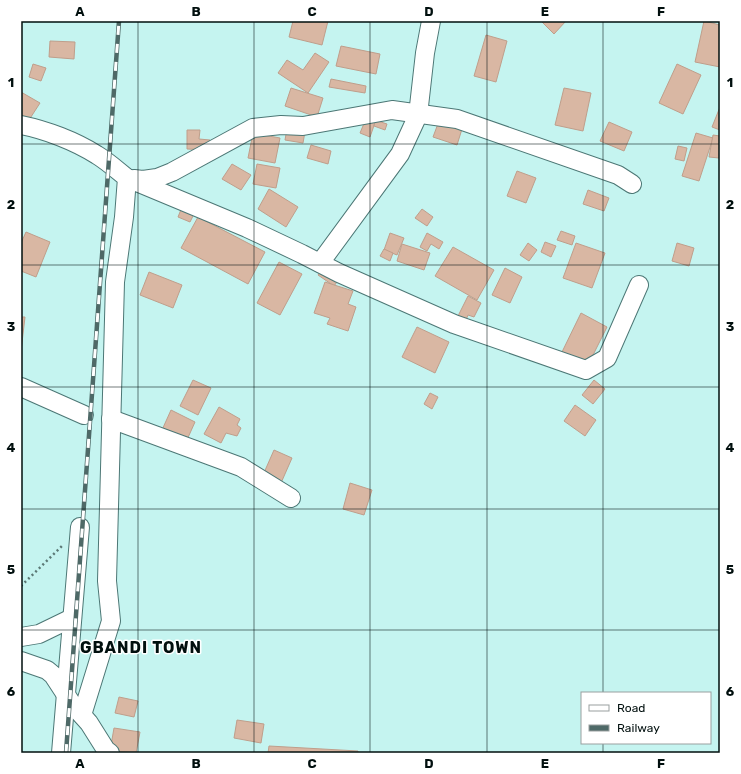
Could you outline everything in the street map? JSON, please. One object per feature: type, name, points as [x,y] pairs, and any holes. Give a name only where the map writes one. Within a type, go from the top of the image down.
[{"type":"street","points":[[320,263],[400,154],[418,115],[425,53],[431,21]]},
{"type":"street","points":[[127,178],[143,180],[157,178],[220,147],[253,128],[266,125],[303,126],[392,110],[418,115],[457,119],[618,175],[632,184]]},
{"type":"street","points":[[21,124],[60,138],[96,154],[127,178],[248,228],[320,263],[454,324],[586,370],[607,358],[639,284]]},
{"type":"street","points":[[82,715],[110,621],[107,581],[115,282],[124,217],[127,178]]},
{"type":"street","points":[[21,387],[84,415]]},
{"type":"street","points":[[111,419],[241,466],[291,498]]},
{"type":"street","points":[[61,753],[80,527]]},
{"type":"street","points":[[21,637],[39,634],[72,618]]},
{"type":"street","points":[[21,662],[47,670],[53,676],[106,750],[110,753]]},
{"type":"path","points":[[21,586],[65,543]]},
{"type":"building","points":[[293,21],[328,21],[322,45],[289,37]]},
{"type":"building","points":[[541,21],[566,21],[554,34]]},
{"type":"building","points":[[704,21],[720,25],[720,67],[695,62]]},
{"type":"building","points":[[486,35],[507,41],[496,82],[474,76]]},
{"type":"building","points":[[50,41],[75,42],[74,59],[49,57]]},
{"type":"building","points":[[341,46],[380,54],[376,74],[336,66]]},
{"type":"building","points":[[315,53],[329,62],[308,93],[278,73],[287,60],[303,70]]},
{"type":"building","points":[[33,64],[46,68],[41,81],[29,77]]},
{"type":"building","points":[[677,64],[701,75],[683,114],[659,103]]},
{"type":"building","points":[[331,79],[366,86],[365,93],[329,87]]},
{"type":"building","points":[[291,88],[323,98],[317,117],[285,106]]},
{"type":"building","points":[[564,88],[591,93],[583,131],[555,125]]},
{"type":"building","points":[[21,92],[40,103],[29,120],[21,116]]},
{"type":"building","points":[[720,107],[720,130],[712,127]]},
{"type":"building","points":[[368,114],[377,117],[370,137],[360,133]]},
{"type":"building","points":[[375,120],[387,124],[385,130],[374,126]]},
{"type":"building","points":[[439,121],[462,129],[457,145],[433,137]]},
{"type":"building","points":[[609,122],[632,132],[624,151],[600,141]]},
{"type":"building","points":[[288,123],[306,126],[303,143],[285,140]]},
{"type":"building","points":[[187,130],[200,130],[199,139],[210,140],[210,150],[187,149]]},
{"type":"building","points":[[253,133],[280,138],[275,163],[248,158]]},
{"type":"building","points":[[696,133],[713,138],[699,181],[682,176]]},
{"type":"building","points":[[713,135],[720,136],[719,158],[709,157]]},
{"type":"building","points":[[311,145],[331,151],[328,164],[307,158]]},
{"type":"building","points":[[678,146],[687,148],[684,161],[675,159]]},
{"type":"building","points":[[232,164],[251,175],[241,190],[222,179]]},
{"type":"building","points":[[257,164],[280,168],[276,188],[253,184]]},
{"type":"building","points":[[517,171],[536,178],[526,203],[507,196]]},
{"type":"building","points":[[269,189],[298,207],[286,227],[258,209]]},
{"type":"building","points":[[588,190],[609,198],[604,211],[583,204]]},
{"type":"building","points":[[182,207],[195,212],[190,222],[178,217]]},
{"type":"building","points":[[422,209],[433,217],[427,226],[415,218]]},
{"type":"building","points":[[198,217],[265,252],[248,284],[181,248]]},
{"type":"building","points":[[561,231],[575,236],[572,245],[557,240]]},
{"type":"building","points":[[26,232],[50,242],[36,277],[21,271],[21,243]]},
{"type":"building","points":[[390,233],[404,238],[397,255],[384,250]]},
{"type":"building","points":[[427,233],[443,242],[439,249],[431,244],[427,251],[420,247]]},
{"type":"building","points":[[545,242],[556,246],[551,257],[541,252]]},
{"type":"building","points":[[528,243],[537,250],[529,261],[520,255]]},
{"type":"building","points":[[576,243],[605,253],[592,288],[563,278]]},
{"type":"building","points":[[677,243],[694,248],[689,266],[672,261]]},
{"type":"building","points":[[402,244],[430,253],[424,270],[397,261]]},
{"type":"building","points":[[453,247],[494,270],[477,300],[435,276]]},
{"type":"building","points":[[384,249],[393,253],[390,261],[380,256]]},
{"type":"building","points":[[279,262],[302,274],[280,315],[257,303]]},
{"type":"building","points":[[327,263],[343,274],[334,286],[318,275]]},
{"type":"building","points":[[505,268],[522,277],[510,303],[492,295]]},
{"type":"building","points":[[149,272],[182,285],[173,308],[140,295]]},
{"type":"building","points":[[325,282],[353,291],[348,304],[356,307],[348,331],[327,324],[330,318],[314,313]]},
{"type":"building","points":[[468,296],[481,303],[474,317],[468,315],[466,320],[458,316]]},
{"type":"building","points":[[581,313],[607,327],[588,365],[562,352]]},
{"type":"building","points":[[21,317],[25,317],[21,351]]},
{"type":"building","points":[[417,327],[449,342],[435,373],[402,357]]},
{"type":"building","points":[[193,380],[211,388],[198,415],[180,406]]},
{"type":"building","points":[[594,380],[605,389],[593,404],[582,395]]},
{"type":"building","points":[[430,393],[438,397],[432,409],[424,404]]},
{"type":"building","points":[[575,405],[596,420],[585,436],[564,421]]},
{"type":"building","points":[[219,407],[240,419],[237,425],[241,428],[237,436],[226,433],[221,443],[204,434]]},
{"type":"building","points":[[171,410],[195,422],[186,442],[162,430]]},
{"type":"building","points":[[274,450],[292,458],[281,483],[263,475]]},
{"type":"building","points":[[350,483],[372,490],[364,515],[343,509]]},
{"type":"building","points":[[119,697],[138,701],[134,717],[115,713]]},
{"type":"building","points":[[237,720],[264,724],[261,743],[234,738]]},
{"type":"building","points":[[114,728],[140,732],[136,753],[110,751]]},
{"type":"building","points":[[269,746],[358,751],[358,753],[268,753]]},
{"type":"railway","points":[[66,753],[119,21]]},
{"type":"district","name":"GBANDI TOWN","points":[[141,647]]}]
